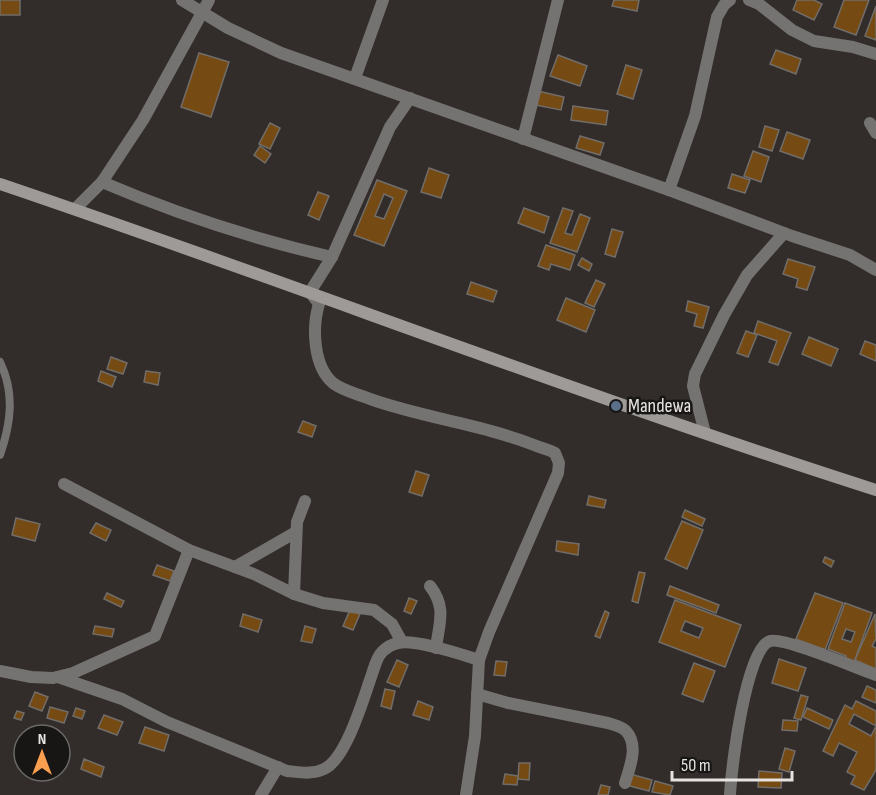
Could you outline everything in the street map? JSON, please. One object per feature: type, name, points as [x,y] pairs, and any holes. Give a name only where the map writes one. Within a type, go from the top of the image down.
[{"type":"main road","points":[[0,184],[705,433],[876,490]]},
{"type":"street","points":[[182,0],[206,6],[228,28],[281,53],[850,255],[875,268]]},
{"type":"street","points":[[355,78],[383,0]]},
{"type":"street","points":[[523,139],[558,0]]},
{"type":"street","points":[[669,190],[695,116],[717,17],[730,0]]},
{"type":"street","points":[[748,0],[759,4],[792,30],[814,41],[853,47],[876,54]]},
{"type":"street","points":[[75,209],[102,182],[143,120],[206,6]]},
{"type":"street","points":[[410,98],[390,127],[332,258],[310,292],[319,304],[315,320],[319,360],[325,373],[340,388],[392,406],[509,435],[548,449],[558,457],[558,473],[479,660],[475,736],[466,795]]},
{"type":"street","points":[[102,182],[141,199],[243,235],[332,258]]},
{"type":"street","points":[[705,433],[693,386],[695,374],[747,275],[784,233]]},
{"type":"street","points":[[64,484],[189,550],[256,575],[294,594],[323,603],[374,610],[392,624],[402,642]]},
{"type":"street","points":[[294,594],[296,532],[305,501]]},
{"type":"street","points":[[235,567],[296,532]]},
{"type":"street","points":[[0,671],[31,677],[58,677],[97,664],[155,636],[189,550]]},
{"type":"street","points":[[430,586],[441,608],[436,648]]},
{"type":"street","points":[[730,795],[735,742],[742,711],[757,656],[764,645],[770,641],[777,641],[876,675]]},
{"type":"street","points":[[58,677],[122,699],[167,722],[287,771],[307,773],[325,769],[338,755],[350,735],[375,664],[382,652],[402,642],[436,648],[479,660]]},
{"type":"street","points":[[477,694],[623,728],[631,741],[633,755],[625,783]]},
{"type":"street","points":[[261,795],[278,767]]},
{"type":"lane","points":[[0,362],[10,390],[11,410],[0,455]]},
{"type":"building","points":[[0,0],[20,0],[20,15],[0,15]]},
{"type":"building","points":[[614,0],[639,0],[637,11],[612,6]]},
{"type":"building","points":[[797,0],[814,0],[822,4],[814,20],[793,10]]},
{"type":"building","points":[[844,0],[869,0],[856,35],[834,27]]},
{"type":"building","points":[[876,6],[876,40],[865,36]]},
{"type":"building","points":[[776,50],[801,59],[796,74],[770,64]]},
{"type":"building","points":[[199,53],[229,62],[211,117],[181,107]]},
{"type":"building","points":[[558,55],[587,66],[580,86],[550,76]]},
{"type":"building","points":[[626,65],[642,70],[633,99],[617,94]]},
{"type":"building","points":[[538,91],[564,97],[561,110],[535,105]]},
{"type":"building","points":[[573,106],[608,111],[606,125],[571,120]]},
{"type":"building","points":[[270,123],[280,128],[270,149],[259,144]]},
{"type":"building","points":[[765,126],[779,130],[772,151],[759,147]]},
{"type":"building","points":[[787,132],[810,140],[803,159],[780,151]]},
{"type":"building","points":[[580,136],[604,143],[600,155],[576,148]]},
{"type":"building","points":[[260,146],[271,154],[265,163],[254,155]]},
{"type":"building","points":[[753,151],[769,157],[761,182],[744,176]]},
{"type":"building","points":[[429,168],[449,175],[441,198],[421,192]]},
{"type":"building","points":[[732,174],[750,180],[745,193],[728,188]]},
{"type":"building","points":[[377,180],[407,191],[384,246],[354,235]],"holes":[[[384,194],[393,198],[384,219],[375,216]]]},
{"type":"building","points":[[318,192],[329,196],[319,220],[308,215]]},
{"type":"building","points":[[524,208],[549,217],[544,233],[518,223]]},
{"type":"building","points":[[563,208],[573,211],[565,233],[572,235],[580,214],[590,218],[577,252],[550,243]]},
{"type":"building","points":[[612,229],[623,232],[615,257],[605,254]]},
{"type":"building","points":[[546,245],[575,255],[570,270],[551,264],[549,270],[538,266]]},
{"type":"building","points":[[582,258],[592,264],[589,271],[578,265]]},
{"type":"building","points":[[788,259],[815,267],[807,290],[796,287],[798,279],[783,274]]},
{"type":"building","points":[[596,280],[605,284],[594,307],[585,303]]},
{"type":"building","points":[[471,282],[497,291],[493,302],[467,294]]},
{"type":"building","points":[[566,298],[595,310],[586,332],[557,320]]},
{"type":"building","points":[[688,301],[709,307],[703,328],[694,326],[697,314],[686,311]]},
{"type":"building","points":[[758,321],[791,333],[778,365],[769,362],[777,341],[754,333]]},
{"type":"building","points":[[746,331],[757,335],[748,357],[737,353]]},
{"type":"building","points":[[809,337],[838,349],[831,366],[802,354]]},
{"type":"building","points":[[865,341],[876,345],[876,361],[860,354]]},
{"type":"building","points":[[111,357],[127,363],[123,374],[107,369]]},
{"type":"building","points":[[101,371],[116,377],[112,387],[98,381]]},
{"type":"building","points":[[146,371],[160,373],[158,385],[144,382]]},
{"type":"building","points":[[303,421],[316,426],[312,437],[298,432]]},
{"type":"building","points":[[416,471],[429,475],[422,496],[409,492]]},
{"type":"building","points":[[589,496],[606,500],[604,508],[587,505]]},
{"type":"building","points":[[685,510],[705,519],[702,526],[682,517]]},
{"type":"building","points":[[16,518],[40,524],[35,541],[12,535]]},
{"type":"building","points":[[682,521],[703,530],[687,569],[665,559]]},
{"type":"building","points":[[96,523],[111,530],[106,541],[90,533]]},
{"type":"building","points":[[557,541],[579,544],[578,555],[556,551]]},
{"type":"building","points":[[825,557],[834,561],[831,567],[823,562]]},
{"type":"building","points":[[157,565],[174,571],[170,581],[153,575]]},
{"type":"building","points":[[639,572],[645,573],[638,603],[632,601]]},
{"type":"building","points":[[670,586],[719,605],[716,613],[667,595]]},
{"type":"building","points":[[107,593],[124,601],[121,607],[104,599]]},
{"type":"building","points":[[815,593],[843,603],[825,650],[796,639]]},
{"type":"building","points":[[409,598],[417,601],[411,614],[404,611]]},
{"type":"building","points":[[675,600],[741,625],[725,667],[659,642]],"holes":[[[685,621],[703,628],[699,638],[681,631]]]},
{"type":"building","points":[[845,603],[872,613],[854,662],[828,649]],"holes":[[[846,629],[855,632],[851,642],[842,639]]]},
{"type":"building","points":[[350,610],[360,614],[353,630],[343,626]]},
{"type":"building","points":[[605,611],[609,613],[600,638],[595,636]]},
{"type":"building","points":[[243,614],[262,620],[258,632],[240,626]]},
{"type":"building","points":[[875,614],[876,639],[872,646],[876,648],[876,669],[855,660]]},
{"type":"building","points":[[95,626],[114,629],[112,637],[93,634]]},
{"type":"building","points":[[305,626],[316,629],[312,643],[301,641]]},
{"type":"building","points":[[779,659],[806,668],[798,691],[772,683]]},
{"type":"building","points":[[397,660],[408,665],[399,687],[387,682]]},
{"type":"building","points":[[496,661],[507,662],[505,676],[494,675]]},
{"type":"building","points":[[694,663],[715,671],[703,702],[682,694]]},
{"type":"building","points":[[867,686],[876,690],[876,703],[862,697]]},
{"type":"building","points":[[385,689],[395,691],[391,709],[381,706]]},
{"type":"building","points":[[35,692],[48,697],[42,711],[29,706]]},
{"type":"building","points":[[801,695],[808,697],[801,720],[794,718]]},
{"type":"building","points":[[418,701],[433,707],[429,720],[413,715]]},
{"type":"building","points":[[856,701],[876,711],[876,726],[876,770],[864,790],[851,784],[855,776],[847,772],[857,752],[839,743],[833,756],[823,751],[845,705],[852,709]],"holes":[[[854,714],[876,726],[871,736],[849,724]]]},
{"type":"building","points":[[50,707],[68,712],[64,723],[47,718]]},
{"type":"building","points":[[76,708],[85,711],[82,719],[73,716]]},
{"type":"building","points":[[807,708],[833,720],[829,729],[803,717]]},
{"type":"building","points":[[17,711],[24,713],[21,720],[14,718]]},
{"type":"building","points":[[104,715],[123,722],[117,735],[98,728]]},
{"type":"building","points":[[783,720],[798,721],[797,731],[782,730]]},
{"type":"building","points":[[145,727],[169,735],[164,751],[139,743]]},
{"type":"building","points":[[785,748],[795,751],[789,772],[779,769]]},
{"type":"building","points":[[84,759],[104,767],[101,777],[81,769]]},
{"type":"building","points":[[519,763],[530,763],[529,780],[518,779]]},
{"type":"building","points":[[759,771],[782,773],[781,788],[758,787]]},
{"type":"building","points":[[505,774],[518,776],[517,785],[503,784]]},
{"type":"building","points":[[630,774],[652,780],[649,791],[626,785]]},
{"type":"building","points":[[655,781],[673,786],[670,795],[652,792]]},
{"type":"building","points":[[601,785],[610,787],[608,795],[598,795]]},
{"type":"place","name":"Mandewa","points":[[616,406]]}]
